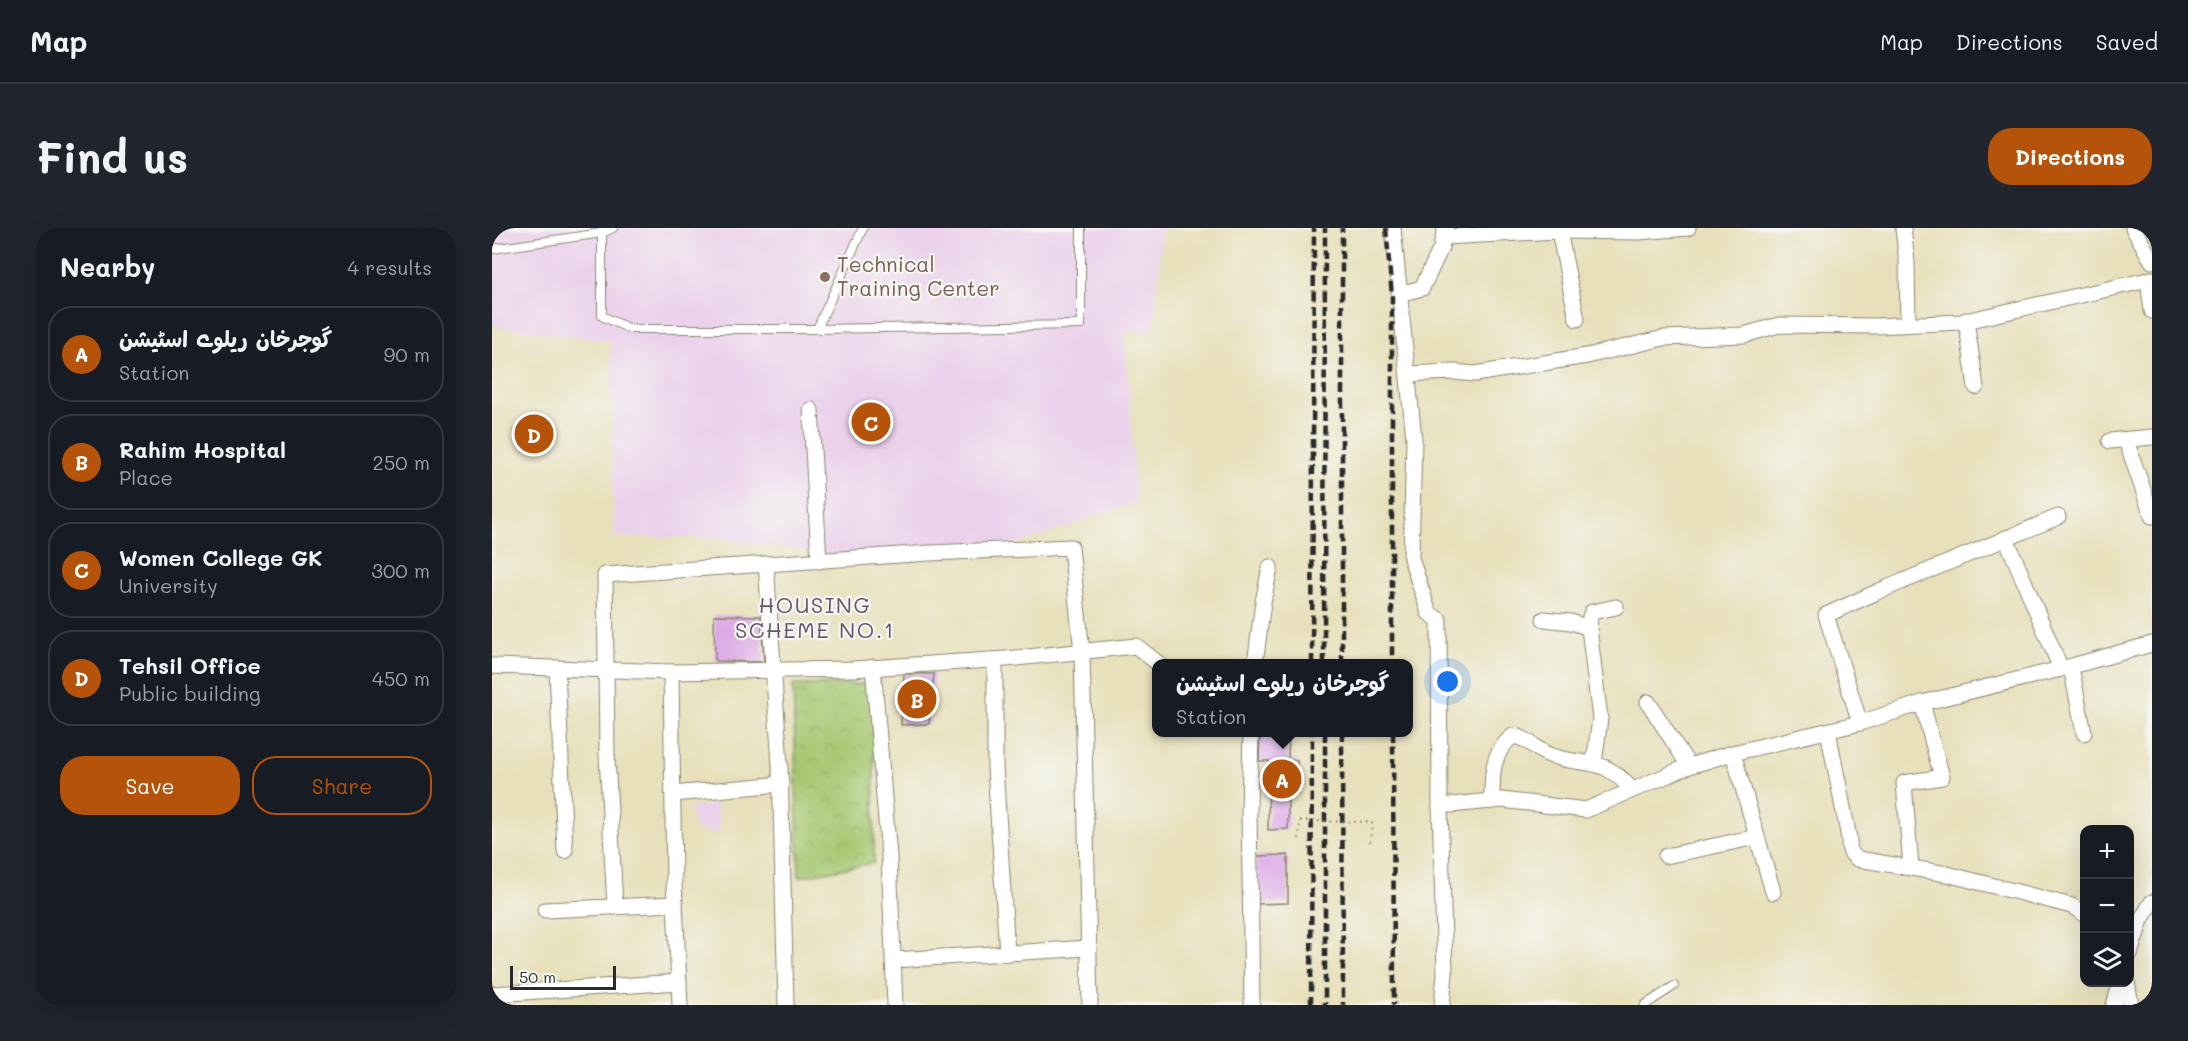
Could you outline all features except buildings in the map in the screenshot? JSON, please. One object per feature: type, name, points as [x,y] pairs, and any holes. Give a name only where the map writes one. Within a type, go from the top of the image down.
[{"type":"street","points":[[1393,228],[1414,439],[1411,558],[1429,613],[1439,620],[1440,806],[1445,974],[1442,1005]]},
{"type":"street","points":[[1399,294],[1422,288],[1441,248],[1444,232],[1639,232],[1688,228]]},
{"type":"street","points":[[1903,228],[1907,262],[1908,324]]},
{"type":"street","points":[[2133,228],[2152,261]]},
{"type":"street","points":[[1559,231],[1577,319]]},
{"type":"street","points":[[1407,374],[1453,372],[1475,374],[1587,356],[1664,338],[1744,335],[1779,325],[1839,326],[1966,320],[2150,280],[2152,311]]},
{"type":"street","points":[[1966,320],[1976,387]]},
{"type":"street","points":[[811,410],[819,561]]},
{"type":"street","points":[[2110,441],[2152,437]]},
{"type":"street","points":[[2126,440],[2152,516]]},
{"type":"street","points":[[1860,723],[1826,615],[2058,517]]},
{"type":"street","points":[[2006,538],[2066,668],[2084,733]]},
{"type":"street","points":[[615,907],[605,670],[605,575],[930,553],[1071,547],[1082,652],[1090,1005]]},
{"type":"street","points":[[766,564],[781,784],[786,1005]]},
{"type":"street","points":[[1256,659],[1270,567]]},
{"type":"street","points":[[1594,763],[1600,719],[1588,628],[1592,612],[1616,607]]},
{"type":"street","points":[[1544,619],[1560,620],[1588,628]]},
{"type":"street","points":[[1440,806],[1502,800],[1586,810],[1689,766],[1733,753],[1860,723],[1922,703],[2066,668],[2152,644]]},
{"type":"street","points":[[492,666],[671,672],[873,668],[995,660],[1136,646],[1152,660]]},
{"type":"street","points":[[995,660],[995,767],[1007,953]]},
{"type":"street","points":[[557,668],[565,851]]},
{"type":"street","points":[[873,668],[889,856],[895,1005]]},
{"type":"street","points":[[671,672],[675,904],[680,1005]]},
{"type":"street","points":[[1648,702],[1689,766]]},
{"type":"street","points":[[1911,867],[1904,783],[1941,777],[1922,703]]},
{"type":"street","points":[[1828,730],[1849,838],[1849,852],[1858,859],[1947,874],[2072,906],[2080,911]]},
{"type":"street","points":[[1492,801],[1494,761],[1500,749],[1513,736],[1522,736],[1549,755],[1594,763],[1612,771],[1632,790]]},
{"type":"street","points":[[1251,737],[1249,810],[1252,1005]]},
{"type":"street","points":[[1733,753],[1773,892]]},
{"type":"street","points":[[673,794],[781,784]]},
{"type":"street","points":[[1666,856],[1757,837]]},
{"type":"street","points":[[2134,942],[2141,920],[2152,902]]},
{"type":"street","points":[[545,910],[675,904]]},
{"type":"street","points":[[894,960],[1089,948]]},
{"type":"street","points":[[492,994],[679,982]]},
{"type":"street","points":[[2114,1005],[2119,987]]},
{"type":"street","points":[[2128,987],[2131,1005]]},
{"type":"lane","points":[[492,249],[614,228]]},
{"type":"lane","points":[[817,329],[862,228]]},
{"type":"lane","points":[[602,231],[602,316],[610,321],[630,328],[817,329],[1081,325],[1081,228]]},
{"type":"lane","points":[[1646,1005],[1674,986]]},
{"type":"path","points":[[1299,839],[1300,821],[1372,822],[1370,842]]},
{"type":"shaded area","points":[[492,228],[1162,228],[1154,330],[1125,330],[1136,502],[1001,550],[859,558],[714,538],[614,537],[611,342],[492,326]]},
{"type":"shaded area","points":[[716,804],[720,833],[696,830],[689,808]]},
{"type":"green space","points":[[874,684],[874,863],[799,877],[793,685]]},
{"type":"railway","points":[[1312,659],[1314,228]]},
{"type":"railway","points":[[1324,659],[1325,228]]},
{"type":"railway","points":[[1342,228],[1342,659]]},
{"type":"railway","points":[[1386,228],[1392,296],[1392,659]]},
{"type":"railway","points":[[1311,1005],[1312,737]]},
{"type":"railway","points":[[1325,737],[1325,1005]]},
{"type":"railway","points":[[1342,737],[1343,1005]]},
{"type":"railway","points":[[1393,737],[1394,1005]]},
{"type":"place","name":"Technical Training Center","points":[[825,277]]},
{"type":"place","name":"Women College GK","points":[[871,422]]},
{"type":"place","name":"Tehsil Office","points":[[534,434]]},
{"type":"place","name":"Rahim Hospital","points":[[917,699]]},
{"type":"place","name":"گوجرخان ریلوے اسٹیشن","points":[[1282,779]]},
{"type":"district","name":"HOUSING SCHEME NO.1","points":[[815,618]]}]
